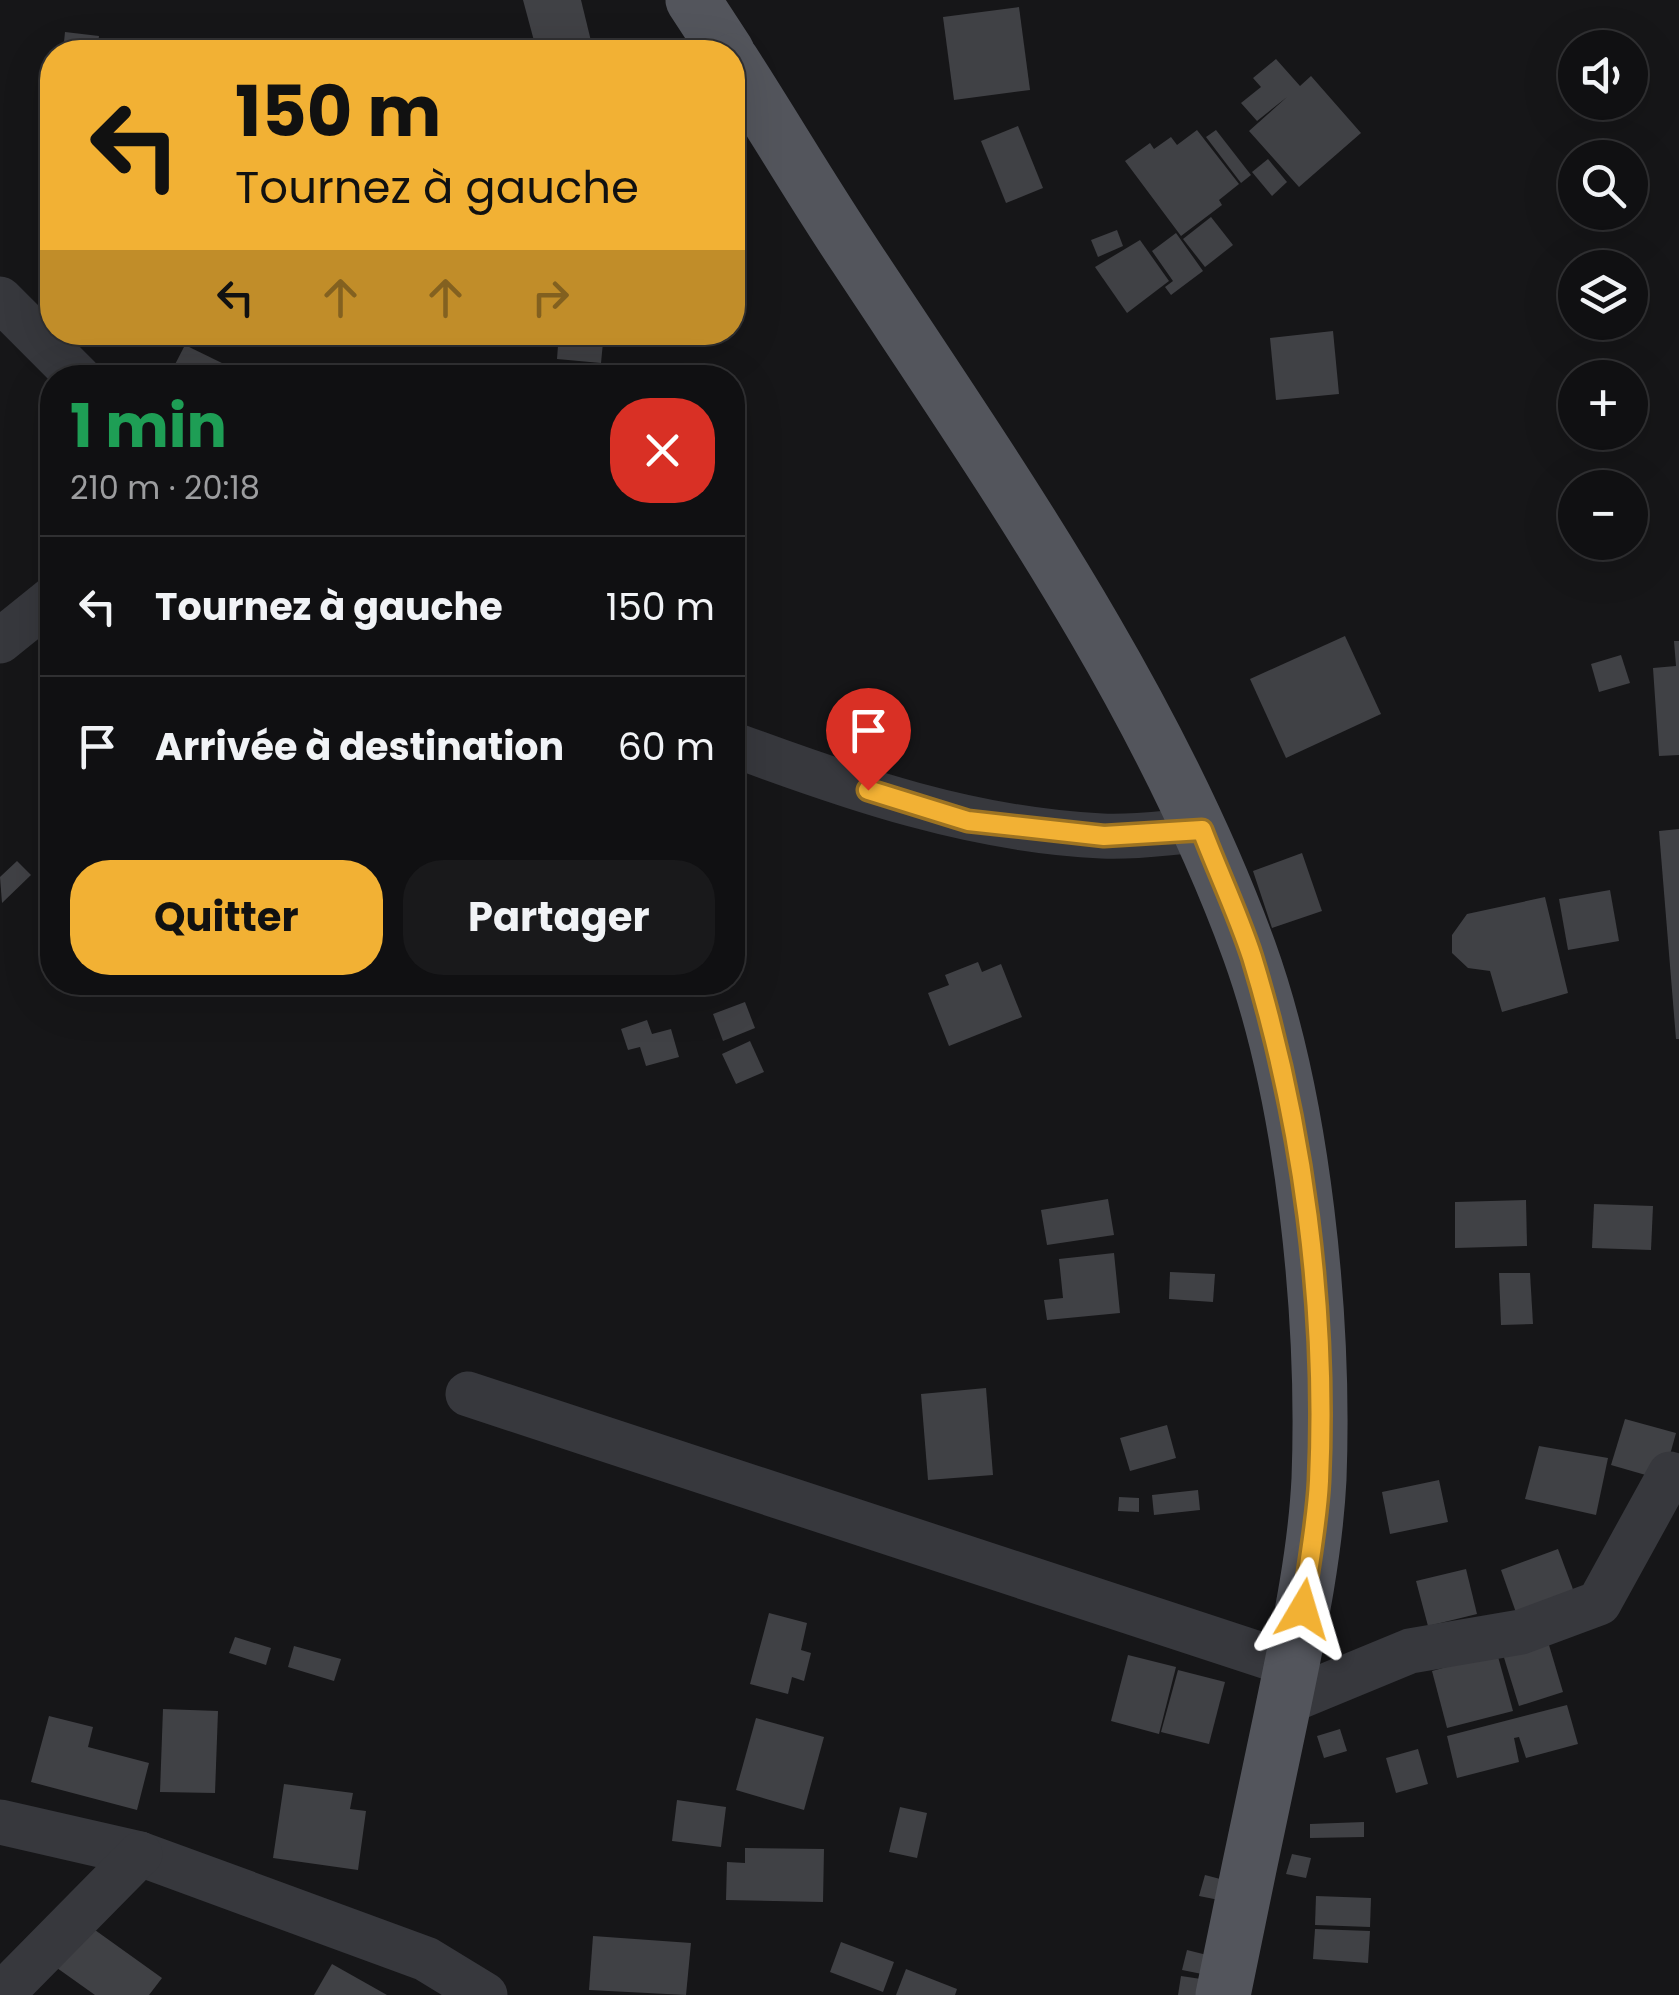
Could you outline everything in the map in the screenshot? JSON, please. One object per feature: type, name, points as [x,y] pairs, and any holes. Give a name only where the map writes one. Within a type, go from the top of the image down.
[{"type":"main road","points":[[693,0],[719,40]]},
{"type":"main road","points":[[745,82],[996,468],[1095,631],[1202,830],[1251,955],[1286,1087],[1305,1208],[1320,1374],[1318,1484],[1288,1684],[1222,1995]]},
{"type":"street","points":[[0,300],[40,339]]},
{"type":"street","points":[[46,345],[67,365]]},
{"type":"street","points":[[0,641],[40,609]]},
{"type":"street","points":[[745,749],[968,821],[1104,836],[1202,830]]},
{"type":"street","points":[[468,1394],[1288,1684],[1410,1651],[1522,1632],[1599,1603],[1670,1474],[1679,1477]]},
{"type":"street","points":[[0,1822],[140,1854],[426,1959],[485,1995]]},
{"type":"street","points":[[1,1995],[140,1854]]},
{"type":"building","points":[[523,0],[581,0],[591,40],[534,40]]},
{"type":"building","points":[[1019,7],[1030,90],[954,100],[943,17]]},
{"type":"building","points":[[65,32],[99,36],[98,40],[64,40]]},
{"type":"building","points":[[1276,59],[1300,86],[1311,76],[1361,133],[1299,187],[1249,131],[1287,97],[1257,121],[1241,103],[1261,87],[1253,78]]},
{"type":"building","points":[[1018,126],[1043,188],[1006,203],[981,141]]},
{"type":"building","points":[[1197,130],[1239,184],[1219,200],[1222,205],[1181,236],[1125,161],[1150,143],[1154,149],[1171,137],[1177,145]]},
{"type":"building","points":[[1216,130],[1251,175],[1241,183],[1206,137]]},
{"type":"building","points":[[1268,159],[1287,182],[1272,196],[1252,172]]},
{"type":"building","points":[[1211,217],[1233,245],[1205,267],[1183,239]]},
{"type":"building","points":[[1117,230],[1123,246],[1098,257],[1091,240]]},
{"type":"building","points":[[1176,233],[1203,271],[1171,295],[1165,287],[1173,281],[1152,251]]},
{"type":"building","points":[[1140,240],[1169,281],[1127,313],[1095,267]]},
{"type":"building","points":[[1333,331],[1339,394],[1276,400],[1270,338]]},
{"type":"building","points":[[185,345],[226,365],[175,365]]},
{"type":"building","points":[[558,345],[603,345],[601,363],[557,359]]},
{"type":"building","points":[[1345,636],[1381,714],[1286,758],[1250,679]]},
{"type":"building","points":[[1674,641],[1679,641],[1679,755],[1659,756],[1653,668],[1676,666]]},
{"type":"building","points":[[1621,655],[1630,683],[1599,692],[1591,664]]},
{"type":"building","points":[[1679,829],[1679,1039],[1676,1039],[1659,831]]},
{"type":"building","points":[[1302,853],[1322,911],[1272,928],[1253,871]]},
{"type":"building","points":[[17,861],[31,875],[2,903],[0,877]]},
{"type":"building","points":[[1610,890],[1619,941],[1568,950],[1559,899]]},
{"type":"building","points":[[1545,897],[1568,993],[1502,1012],[1490,971],[1468,968],[1452,953],[1452,935],[1467,914]]},
{"type":"building","points":[[978,962],[982,972],[1001,964],[1022,1017],[949,1046],[928,993],[949,985],[945,975]]},
{"type":"building","points":[[745,1002],[755,1028],[723,1041],[713,1014]]},
{"type":"building","points":[[647,1020],[652,1034],[671,1029],[679,1057],[646,1066],[640,1047],[628,1050],[621,1029]]},
{"type":"building","points":[[750,1041],[764,1072],[736,1084],[722,1054]]},
{"type":"building","points":[[1108,1199],[1114,1235],[1047,1245],[1041,1210]]},
{"type":"building","points":[[1526,1200],[1527,1246],[1455,1248],[1455,1202]]},
{"type":"building","points":[[1594,1204],[1653,1206],[1651,1250],[1592,1248]]},
{"type":"building","points":[[1114,1253],[1120,1313],[1047,1320],[1044,1300],[1063,1298],[1059,1259]]},
{"type":"building","points":[[1170,1272],[1215,1274],[1213,1302],[1169,1299]]},
{"type":"building","points":[[1499,1273],[1530,1273],[1533,1324],[1501,1325]]},
{"type":"building","points":[[986,1388],[993,1475],[928,1480],[921,1394]]},
{"type":"building","points":[[1625,1419],[1676,1433],[1663,1480],[1611,1465]]},
{"type":"building","points":[[1167,1425],[1176,1458],[1130,1471],[1120,1438]]},
{"type":"building","points":[[1539,1446],[1608,1458],[1596,1515],[1525,1499]]},
{"type":"building","points":[[1439,1480],[1448,1522],[1390,1534],[1382,1492]]},
{"type":"building","points":[[1198,1490],[1200,1510],[1154,1515],[1152,1495]]},
{"type":"building","points":[[1119,1497],[1139,1498],[1139,1512],[1118,1511]]},
{"type":"building","points":[[1558,1549],[1577,1600],[1519,1621],[1501,1570]]},
{"type":"building","points":[[1466,1569],[1477,1614],[1428,1626],[1416,1581]]},
{"type":"building","points":[[769,1613],[807,1623],[801,1650],[811,1653],[804,1681],[792,1677],[788,1694],[750,1684]]},
{"type":"building","points":[[1546,1635],[1563,1692],[1519,1706],[1501,1648]]},
{"type":"building","points":[[235,1637],[271,1648],[266,1665],[229,1653]]},
{"type":"building","points":[[294,1646],[341,1659],[334,1681],[288,1667]]},
{"type":"building","points":[[1497,1653],[1513,1711],[1447,1728],[1432,1671]]},
{"type":"building","points":[[1128,1655],[1176,1667],[1159,1734],[1111,1721]]},
{"type":"building","points":[[1178,1670],[1225,1682],[1209,1744],[1161,1732]]},
{"type":"building","points":[[1567,1705],[1578,1744],[1526,1758],[1519,1737],[1514,1738],[1519,1762],[1457,1778],[1447,1736]]},
{"type":"building","points":[[163,1709],[218,1711],[215,1793],[160,1792]]},
{"type":"building","points":[[49,1716],[93,1727],[88,1747],[149,1763],[137,1810],[31,1782]]},
{"type":"building","points":[[756,1718],[824,1737],[804,1810],[736,1790]]},
{"type":"building","points":[[1340,1729],[1347,1751],[1324,1758],[1317,1736]]},
{"type":"building","points":[[1418,1749],[1428,1784],[1396,1793],[1386,1758]]},
{"type":"building","points":[[284,1784],[353,1793],[350,1809],[366,1811],[358,1870],[273,1858]]},
{"type":"building","points":[[677,1800],[726,1807],[721,1847],[672,1841]]},
{"type":"building","points":[[900,1807],[927,1813],[917,1858],[889,1852]]},
{"type":"building","points":[[1364,1822],[1364,1837],[1310,1838],[1310,1824]]},
{"type":"building","points":[[745,1848],[824,1849],[823,1902],[726,1900],[727,1862],[745,1863]]},
{"type":"building","points":[[1292,1854],[1311,1858],[1306,1878],[1286,1874]]},
{"type":"building","points":[[1205,1875],[1224,1880],[1219,1900],[1199,1896]]},
{"type":"building","points":[[1316,1896],[1371,1898],[1370,1927],[1315,1925]]},
{"type":"building","points":[[88,1925],[162,1978],[149,1995],[95,1995],[57,1968]]},
{"type":"building","points":[[1315,1929],[1370,1931],[1368,1963],[1313,1959]]},
{"type":"building","points":[[593,1936],[691,1943],[686,1995],[589,1990]]},
{"type":"building","points":[[841,1942],[894,1962],[883,1992],[830,1972]]},
{"type":"building","points":[[1187,1950],[1207,1955],[1202,1974],[1182,1970]]},
{"type":"building","points":[[332,1964],[387,1995],[314,1995]]},
{"type":"building","points":[[906,1969],[957,1989],[955,1995],[896,1995]]},
{"type":"building","points":[[1181,1976],[1201,1979],[1199,1995],[1178,1995]]},
{"type":"route","points":[[868,790],[968,821],[1104,836],[1202,830],[1251,955],[1286,1087],[1305,1208],[1320,1374],[1318,1484],[1303,1609]]}]
